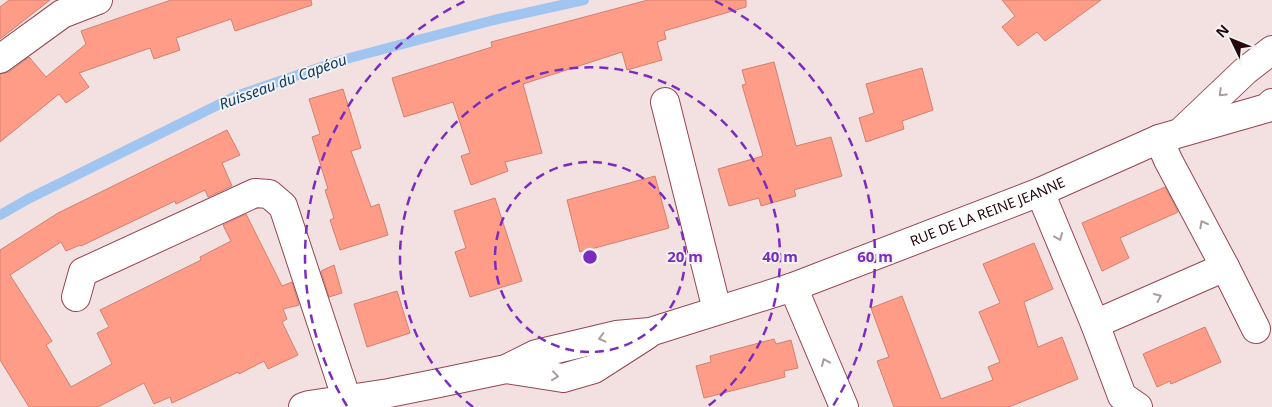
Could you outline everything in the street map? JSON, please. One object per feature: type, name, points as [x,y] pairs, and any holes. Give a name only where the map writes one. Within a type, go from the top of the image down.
[{"type":"street","points":[[0,58],[62,14],[98,0]]},
{"type":"street","name":"RUE DE LA REINE JEANNE","points":[[1170,136],[1272,50]]},
{"type":"street","name":"RUE DE LA REINE JEANNE","points":[[303,407],[347,400],[390,400],[506,369],[563,378],[594,369],[650,332],[793,287],[1040,192],[1170,136],[1269,106],[1245,71]]},
{"type":"street","points":[[665,102],[717,310]]},
{"type":"street","points":[[1170,136],[1168,160],[1226,267],[1256,329]]},
{"type":"street","points":[[76,297],[83,272],[255,192],[269,194],[283,206],[347,400]]},
{"type":"street","points":[[1040,192],[1095,324],[1122,396],[1138,407]]},
{"type":"street","points":[[1095,324],[1226,267]]},
{"type":"street","points":[[793,287],[844,407]]},
{"type":"building","points":[[9,0],[50,0],[0,39],[0,7]]},
{"type":"building","points":[[171,0],[311,0],[312,5],[235,31],[231,19],[176,38],[180,50],[154,59],[150,48],[79,73],[89,87],[66,103],[59,94],[0,142],[0,74],[9,72],[29,57],[46,77],[86,44],[81,31]]},
{"type":"building","points":[[648,0],[746,0],[746,7],[664,31],[666,39],[657,42],[662,60],[627,70],[622,52],[523,84],[542,153],[505,162],[508,171],[471,185],[461,156],[470,153],[453,102],[404,117],[392,78],[492,47],[491,42]]},
{"type":"building","points":[[1002,0],[1101,0],[1045,41],[1037,32],[1018,46],[1002,27],[1015,16]]},
{"type":"building","points":[[774,62],[796,146],[831,137],[842,176],[794,190],[796,196],[761,206],[759,198],[729,206],[718,169],[763,156],[742,85],[746,84],[742,70]]},
{"type":"building","points":[[922,68],[933,110],[902,121],[904,129],[866,142],[859,118],[874,113],[866,84]]},
{"type":"building","points":[[343,89],[361,148],[351,151],[371,207],[379,204],[388,235],[340,250],[330,220],[334,218],[325,190],[328,189],[312,137],[320,134],[309,99]]},
{"type":"building","points":[[227,130],[240,155],[222,163],[232,186],[208,197],[205,190],[176,204],[175,201],[81,246],[66,251],[61,242],[10,275],[52,341],[46,345],[71,387],[112,364],[97,333],[109,327],[100,310],[201,260],[200,257],[231,241],[223,225],[246,214],[282,286],[292,282],[299,305],[283,309],[287,319],[282,322],[298,355],[268,369],[264,361],[172,403],[170,397],[154,404],[144,383],[98,407],[29,407],[0,360],[0,250],[58,213]]},
{"type":"building","points":[[655,176],[669,228],[580,252],[567,200]]},
{"type":"building","points":[[1165,187],[1178,212],[1120,238],[1129,258],[1102,271],[1082,223]]},
{"type":"building","points":[[495,198],[522,281],[470,297],[455,252],[466,248],[454,211]]},
{"type":"building","points":[[1034,243],[1053,289],[1024,302],[1038,347],[1062,337],[1078,379],[1009,407],[894,407],[877,361],[889,357],[871,308],[902,296],[941,399],[993,380],[988,367],[1000,362],[979,312],[1000,303],[983,264]]},
{"type":"building","points":[[334,265],[342,293],[329,297],[321,271]]},
{"type":"building","points":[[397,291],[410,333],[367,347],[354,304]]},
{"type":"building","points":[[1205,327],[1221,362],[1171,384],[1170,381],[1157,387],[1143,354]]},
{"type":"building","points":[[774,339],[776,344],[791,340],[798,368],[784,371],[785,377],[704,398],[696,366],[711,362],[710,356]]},
{"type":"waterway","name":"Ruisseau du Capéou","points":[[0,215],[28,199],[236,96],[342,60],[494,20],[584,0]]}]
